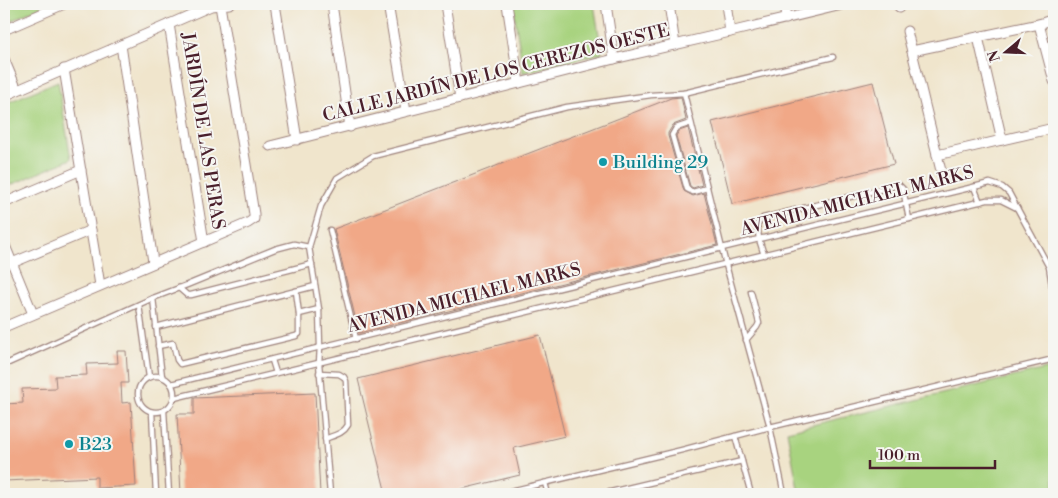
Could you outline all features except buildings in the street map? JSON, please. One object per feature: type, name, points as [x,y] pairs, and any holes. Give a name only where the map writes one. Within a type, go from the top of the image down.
[{"type":"street","points":[[4,96],[211,6],[225,4],[254,214],[254,219],[248,223],[4,327]]},
{"type":"street","points":[[275,4],[297,140]]},
{"type":"street","points":[[332,4],[350,126]]},
{"type":"street","points":[[388,4],[406,111]]},
{"type":"street","points":[[445,4],[460,98]]},
{"type":"street","points":[[507,4],[519,83]]},
{"type":"street","points":[[606,4],[614,59]]},
{"type":"street","points":[[669,4],[675,45]]},
{"type":"street","points":[[726,4],[730,32]]},
{"type":"street","points":[[784,4],[786,19]]},
{"type":"street","name":"CALLE JARDÍN DE LOS CEREZOS OESTE","points":[[270,146],[614,59],[843,4]]},
{"type":"street","points":[[4,30],[60,5]]},
{"type":"street","points":[[912,51],[1054,20]]},
{"type":"street","name":"JARDÍN DE LAS PERAS","points":[[169,24],[204,242]]},
{"type":"street","points":[[1039,24],[1054,81]]},
{"type":"street","points":[[907,31],[942,175]]},
{"type":"street","points":[[978,37],[1002,140]]},
{"type":"street","points":[[121,45],[153,262]]},
{"type":"street","points":[[4,59],[17,90]]},
{"type":"street","points":[[64,70],[100,285]]},
{"type":"street","points":[[938,155],[1054,128]]},
{"type":"street","points":[[4,203],[81,170]]},
{"type":"street","points":[[12,263],[91,230]]},
{"type":"street","points":[[4,243],[32,314]]},
{"type":"lane","points":[[330,494],[319,373],[318,308],[309,247],[321,206],[337,178],[373,156],[567,107],[651,95],[684,93],[834,57]]},
{"type":"lane","points":[[684,93],[726,265],[770,427],[784,494]]},
{"type":"lane","points":[[691,122],[676,128],[672,136],[687,189],[693,192],[707,188]]},
{"type":"lane","name":"AVENIDA MICHAEL MARKS","points":[[171,384],[990,183],[1002,187],[1009,194],[1017,208]]},
{"type":"lane","points":[[764,255],[757,224],[762,218],[898,185],[903,189],[909,219]]},
{"type":"lane","points":[[974,187],[980,202]]},
{"type":"lane","name":"AVENIDA MICHAEL MARKS","points":[[174,398],[980,202],[1001,200],[1017,208]]},
{"type":"lane","points":[[1017,208],[1049,267],[1054,298]]},
{"type":"lane","points":[[330,230],[356,339]]},
{"type":"lane","points":[[4,365],[153,298],[275,249],[294,244],[309,247]]},
{"type":"lane","points":[[179,288],[187,295],[191,295],[312,264]]},
{"type":"lane","points":[[156,327],[315,286]]},
{"type":"lane","points":[[158,346],[173,342],[177,360],[180,364],[296,336],[299,334],[299,314],[296,291]]},
{"type":"lane","points":[[746,340],[759,323],[751,292]]},
{"type":"lane","points":[[153,298],[162,377]]},
{"type":"lane","points":[[139,305],[149,377]]},
{"type":"lane","points":[[299,314],[318,308]]},
{"type":"lane","points":[[272,360],[276,373]]},
{"type":"lane","points":[[498,494],[1054,360]]},
{"type":"lane","points":[[319,373],[339,374],[344,376],[346,381],[348,425],[340,433],[325,438]]},
{"type":"lane","points":[[149,377],[162,377],[171,384],[174,391],[174,398],[170,406],[164,411],[157,413],[142,408],[138,400],[137,390],[142,382],[149,377]]},
{"type":"lane","points":[[164,411],[169,494]]},
{"type":"lane","points":[[152,412],[156,494]]},
{"type":"lane","points":[[736,436],[751,494]]},
{"type":"lane","points":[[602,494],[742,461]]},
{"type":"lane","points":[[546,483],[548,494]]},
{"type":"green space","points":[[4,4],[47,4],[4,24]]},
{"type":"green space","points":[[513,4],[594,4],[602,53],[523,73]]},
{"type":"green space","points":[[58,81],[71,159],[4,188],[4,104]]},
{"type":"green space","points":[[1054,367],[1054,494],[799,494],[787,431]]},
{"type":"place","name":"Building 29","points":[[603,162]]},
{"type":"place","name":"B23","points":[[69,444]]}]
